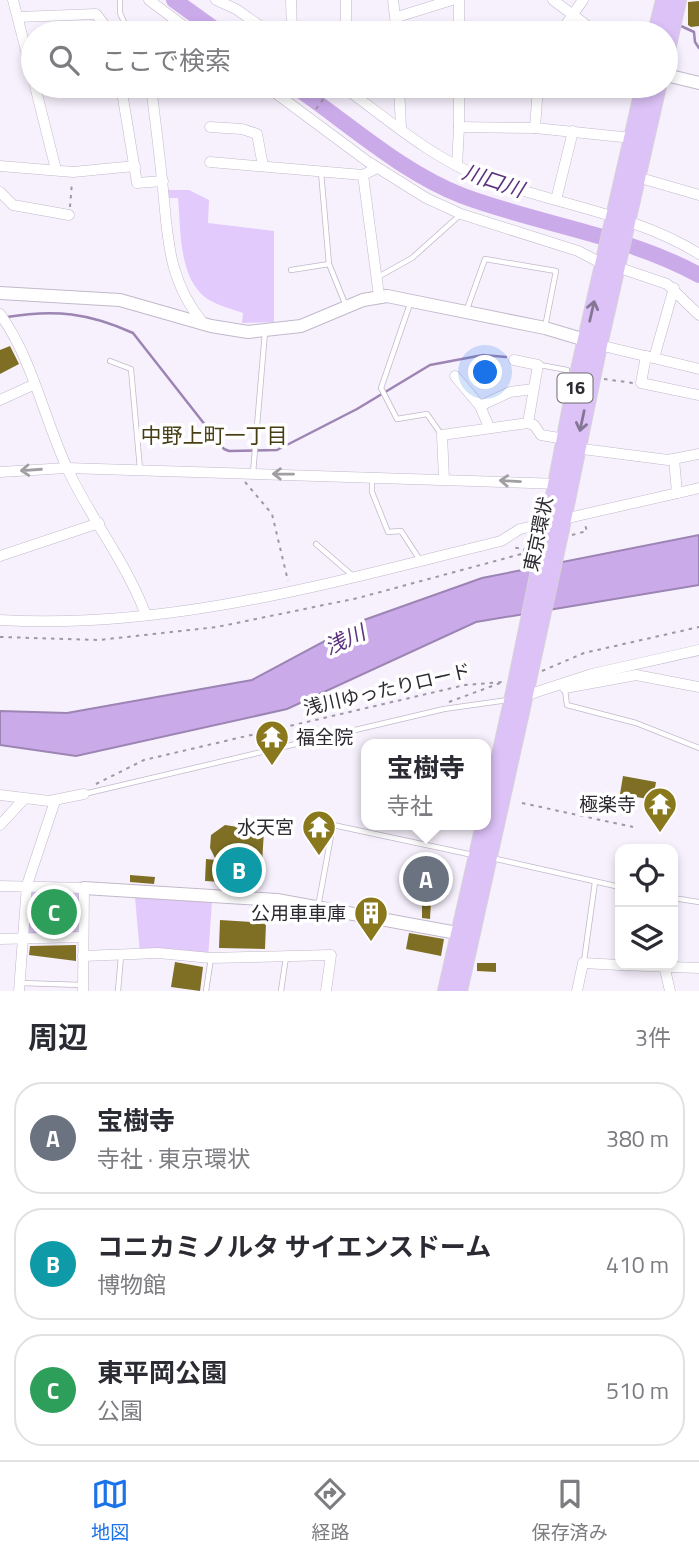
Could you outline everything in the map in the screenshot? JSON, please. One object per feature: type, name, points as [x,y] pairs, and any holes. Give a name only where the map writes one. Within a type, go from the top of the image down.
[{"type":"highway","points":[[659,21],[664,0]]},
{"type":"highway","points":[[673,21],[678,0]]},
{"type":"highway","name":"東京環状","points":[[491,794],[555,526],[619,223],[641,98]]},
{"type":"highway","name":"東京環状","points":[[619,223],[637,177],[655,98]]},
{"type":"highway","name":"東京環状","points":[[555,526],[556,485],[571,443]]},
{"type":"highway","name":"東京環状","points":[[491,818],[517,690]]},
{"type":"highway","name":"東京環状","points":[[483,857],[484,830]]},
{"type":"highway","name":"東京環状","points":[[446,991],[465,935],[488,830]]},
{"type":"highway","name":"東京環状","points":[[459,991],[465,935]]},
{"type":"street","points":[[13,0],[21,29]]},
{"type":"street","points":[[149,0],[177,21]]},
{"type":"street","points":[[216,0],[253,21]]},
{"type":"street","points":[[291,0],[292,21]]},
{"type":"street","points":[[346,0],[346,21]]},
{"type":"street","points":[[393,0],[397,21]]},
{"type":"street","points":[[397,17],[452,0]]},
{"type":"street","points":[[459,0],[459,21]]},
{"type":"street","points":[[553,0],[580,21]]},
{"type":"street","points":[[568,21],[583,0]]},
{"type":"street","points":[[18,17],[96,14],[102,21]]},
{"type":"street","points":[[678,78],[699,83]]},
{"type":"street","points":[[38,98],[59,170]]},
{"type":"street","points":[[123,98],[137,183],[163,181]]},
{"type":"street","points":[[152,98],[163,181],[166,240],[185,299],[203,323]]},
{"type":"street","points":[[282,98],[377,168],[426,198],[461,214],[611,261],[654,278],[674,288],[699,315]]},
{"type":"street","points":[[360,98],[430,151],[457,166],[479,176],[678,242],[699,254]]},
{"type":"street","points":[[400,98],[401,128]]},
{"type":"street","points":[[457,166],[459,98]]},
{"type":"street","points":[[535,128],[537,98]]},
{"type":"street","points":[[211,127],[242,129],[257,134],[263,166]]},
{"type":"street","points":[[459,127],[535,128],[632,138]]},
{"type":"street","points":[[556,200],[573,131]]},
{"type":"street","points":[[210,162],[363,175],[377,168]]},
{"type":"street","points":[[0,166],[59,170],[115,170],[135,166]]},
{"type":"street","points":[[363,175],[379,296]]},
{"type":"street","points":[[637,177],[699,195]]},
{"type":"street","points":[[0,192],[13,205],[69,215]]},
{"type":"street","points":[[674,288],[641,383],[699,395]]},
{"type":"street","points":[[0,293],[105,298],[234,331],[265,332],[307,324],[379,296],[545,328],[699,369]]},
{"type":"street","points":[[0,314],[15,336],[67,468],[126,567],[146,615]]},
{"type":"street","points":[[514,360],[538,365],[528,423]]},
{"type":"street","points":[[455,376],[480,406],[489,427]]},
{"type":"street","points":[[0,400],[33,385]]},
{"type":"street","points":[[480,406],[510,392],[533,389]]},
{"type":"street","points":[[444,479],[442,435],[528,423],[534,425],[541,435],[571,443],[674,458],[699,454]]},
{"type":"street","points":[[674,458],[677,493]]},
{"type":"street","points":[[0,472],[67,468],[372,476],[556,485]]},
{"type":"street","points":[[0,620],[78,620],[226,605],[501,541],[520,529],[555,526],[699,488]]},
{"type":"street","points":[[0,556],[99,523]]},
{"type":"street","points":[[564,685],[699,650]]},
{"type":"street","points":[[517,690],[636,675],[699,687]]},
{"type":"street","points":[[0,794],[55,801],[86,791]]},
{"type":"street","points":[[0,825],[24,799]]},
{"type":"street","points":[[19,987],[27,885],[55,801]]},
{"type":"street","points":[[0,887],[27,885],[277,900],[465,935]]},
{"type":"street","points":[[83,988],[84,888]]},
{"type":"street","points":[[0,939],[83,937]]},
{"type":"street","points":[[83,957],[158,953],[211,958],[331,956],[326,991]]},
{"type":"street","points":[[577,991],[583,963],[615,965]]},
{"type":"street","points":[[678,967],[699,968]]},
{"type":"street","points":[[665,970],[670,991]]},
{"type":"lane","points":[[120,0],[120,13],[124,21]]},
{"type":"lane","points":[[321,171],[329,264],[347,307]]},
{"type":"lane","points":[[378,277],[412,258],[461,214]]},
{"type":"lane","points":[[465,313],[485,259],[528,265],[558,274],[545,328]]},
{"type":"lane","points":[[290,270],[329,264]]},
{"type":"lane","points":[[411,301],[381,388],[397,419],[427,414],[442,435]]},
{"type":"lane","points":[[253,474],[265,332]]},
{"type":"lane","points":[[110,361],[131,369],[140,470]]},
{"type":"lane","points":[[538,365],[566,370]]},
{"type":"lane","points":[[372,476],[372,492],[388,532],[401,531],[420,561]]},
{"type":"lane","points":[[316,544],[353,577]]},
{"type":"lane","points":[[564,685],[567,705],[636,723],[699,748]]},
{"type":"lane","points":[[86,791],[517,690]]},
{"type":"lane","points":[[318,908],[333,825],[615,886]]},
{"type":"lane","points":[[583,963],[595,882]]},
{"type":"lane","points":[[678,899],[699,902]]},
{"type":"lane","points":[[118,991],[121,956]]},
{"type":"lane","points":[[281,991],[286,956]]},
{"type":"lane","points":[[206,991],[211,958]]},
{"type":"lane","points":[[19,987],[83,988]]},
{"type":"path","points":[[310,118],[324,98]]},
{"type":"path","points":[[59,170],[73,183],[69,215]]},
{"type":"path","points":[[599,378],[641,383]]},
{"type":"path","points":[[238,473],[271,514],[290,592]]},
{"type":"path","points":[[584,520],[587,531]]},
{"type":"path","points":[[0,637],[99,640],[171,634],[243,622],[358,598],[525,553],[524,549],[506,545]]},
{"type":"path","points":[[541,671],[584,653],[699,627]]},
{"type":"path","name":"浅川ゆったりロード","points":[[86,791],[144,760],[465,685],[517,690]]},
{"type":"path","points":[[444,709],[451,700],[517,690]]},
{"type":"path","points":[[523,803],[633,827]]},
{"type":"shaded area","points":[[166,190],[189,190],[209,200],[208,223],[274,231],[274,322],[242,323],[243,313],[215,303],[200,293],[192,282],[183,255],[178,198],[166,198]]},
{"type":"shaded area","points":[[27,885],[79,885],[83,937],[22,938]]},
{"type":"shaded area","points":[[135,897],[212,901],[208,958],[140,954]]},
{"type":"water","name":"浅川","points":[[699,535],[699,585],[476,622],[287,709],[76,756],[0,745],[0,711],[67,713],[252,680],[364,620],[482,578]]},
{"type":"building","points":[[699,1],[699,26],[691,27],[688,25],[688,2]]},
{"type":"building","points":[[10,346],[19,364],[0,374],[0,350]]},
{"type":"building","name":"極楽寺","points":[[623,776],[656,782],[653,800],[620,794]]},
{"type":"building","points":[[225,825],[264,831],[261,879],[250,878],[242,883],[205,881],[206,859],[216,860],[210,848],[211,835]]},
{"type":"building","points":[[130,875],[155,877],[154,884],[130,882]]},
{"type":"building","points":[[422,899],[431,901],[430,919],[422,918]]},
{"type":"building","points":[[220,920],[266,923],[265,949],[219,948]]},
{"type":"building","points":[[409,933],[444,939],[441,956],[406,949]]},
{"type":"building","points":[[76,945],[76,961],[29,955],[30,946]]},
{"type":"building","points":[[175,962],[203,967],[200,991],[171,987]]},
{"type":"building","points":[[477,963],[496,963],[496,972],[477,971]]},
{"type":"waterway","name":"川口川","points":[[174,0],[203,21]]},
{"type":"waterway","points":[[681,26],[694,32],[699,48]]},
{"type":"waterway","name":"川口川","points":[[310,98],[376,146],[440,186],[493,206],[613,240],[671,261],[699,275]]},
{"type":"waterway","points":[[7,317],[41,313],[72,314],[102,321],[133,333],[224,449],[229,451],[277,450],[357,409],[430,365],[483,355],[506,357]]},
{"type":"place","name":"福全院","points":[[272,767]]},
{"type":"place","name":"極楽寺","points":[[660,834]]},
{"type":"place","name":"水天宮","points":[[319,857]]},
{"type":"place","name":"コニカミノルタ サイエンスドーム","points":[[239,870]]},
{"type":"place","name":"宝樹寺","points":[[426,879]]},
{"type":"place","name":"東平岡公園","points":[[54,912]]},
{"type":"place","name":"公用車車庫","points":[[371,943]]},
{"type":"district","name":"中野上町一丁目","points":[[214,436]]}]
